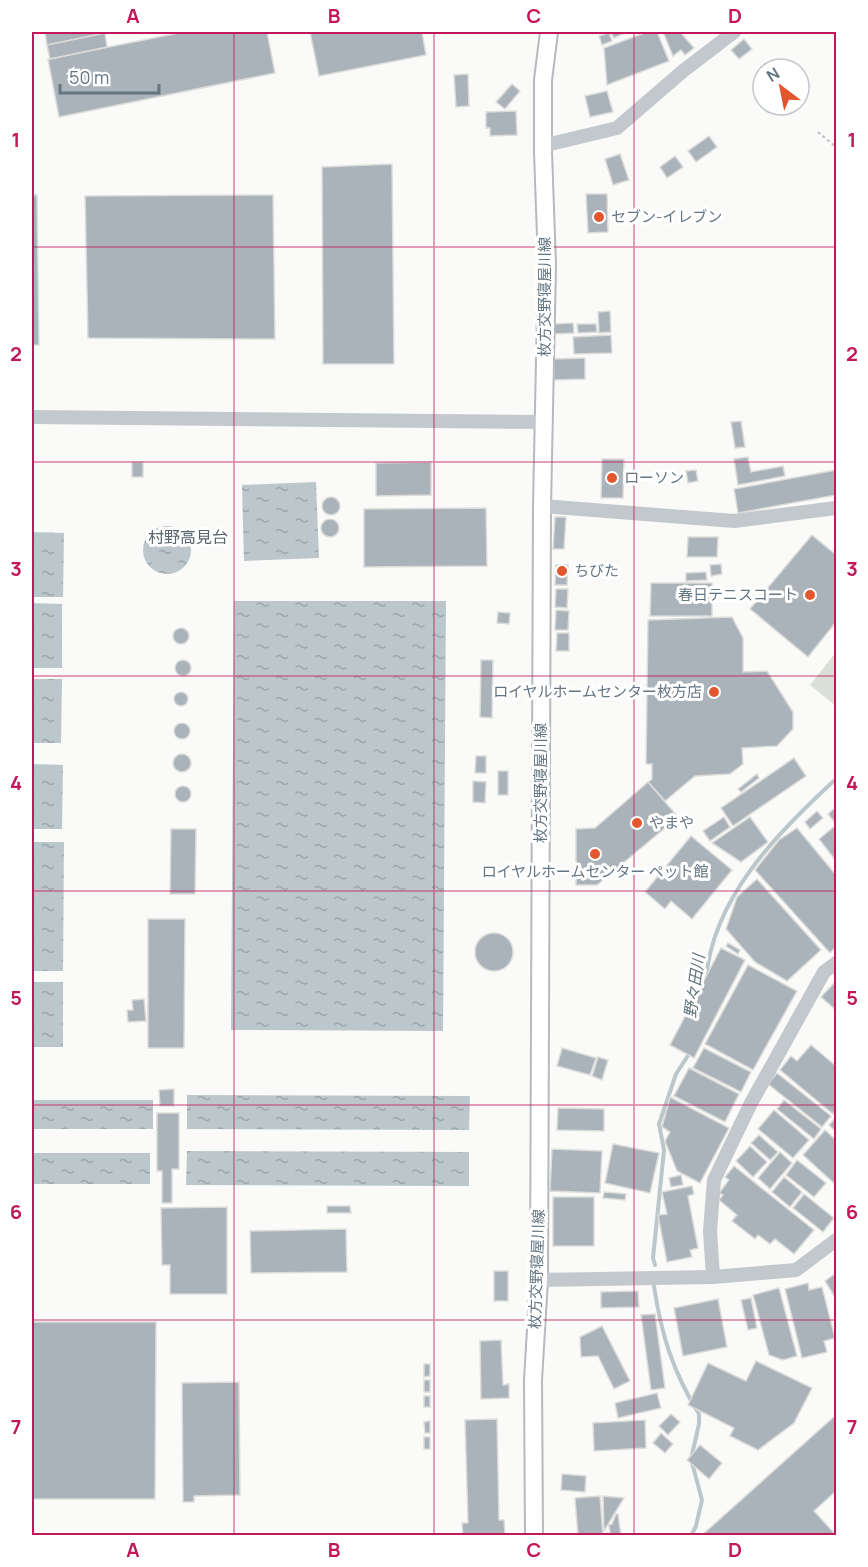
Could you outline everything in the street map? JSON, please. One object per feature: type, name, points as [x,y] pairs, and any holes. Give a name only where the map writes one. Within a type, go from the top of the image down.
[{"type":"main road","name":"枚方交野寝屋川線","points":[[534,1536],[533,1380],[539,1281],[542,506],[547,264],[542,146],[543,80],[549,32]]},
{"type":"street","points":[[542,146],[617,128],[683,71],[734,32]]},
{"type":"street","points":[[32,417],[545,422]]},
{"type":"street","points":[[542,506],[734,521],[837,508]]},
{"type":"street","points":[[713,1277],[710,1231],[714,1180],[752,1103],[824,972],[837,963]]},
{"type":"street","points":[[539,1281],[713,1277],[796,1270],[837,1240]]},
{"type":"path","points":[[818,132],[837,147]]},
{"type":"shaded area","points":[[836,652],[836,706],[810,685]]},
{"type":"water","points":[[316,482],[319,558],[244,561],[242,485]]},
{"type":"water","points":[[167,526],[184,533],[191,550],[184,567],[167,574],[150,567],[143,550],[150,533]]},
{"type":"water","points":[[32,532],[64,533],[63,597],[32,597]]},
{"type":"water","points":[[234,601],[446,601],[443,1031],[231,1030]]},
{"type":"water","points":[[32,603],[62,604],[62,668],[32,668]]},
{"type":"water","points":[[32,679],[62,679],[61,743],[32,743]]},
{"type":"water","points":[[32,764],[63,765],[62,829],[32,829]]},
{"type":"water","points":[[32,842],[64,842],[63,971],[32,971]]},
{"type":"water","points":[[32,982],[63,982],[63,1047],[32,1047]]},
{"type":"water","points":[[187,1095],[470,1096],[469,1130],[187,1129]]},
{"type":"water","points":[[32,1100],[153,1100],[153,1129],[32,1129]]},
{"type":"water","points":[[187,1151],[469,1152],[469,1186],[186,1185]]},
{"type":"water","points":[[32,1153],[150,1153],[150,1184],[32,1184]]},
{"type":"building","points":[[45,32],[113,32],[47,45]]},
{"type":"building","points":[[184,32],[267,32],[275,73],[59,117],[48,59]]},
{"type":"building","points":[[310,32],[422,32],[426,55],[319,76]]},
{"type":"building","points":[[647,32],[657,32],[669,61],[607,85],[604,48]]},
{"type":"building","points":[[663,32],[680,32],[694,48],[685,55],[681,50],[673,56]]},
{"type":"building","points":[[105,33],[107,47],[50,59],[47,45]]},
{"type":"building","points":[[609,33],[612,41],[602,45],[599,36]]},
{"type":"building","points":[[611,33],[623,34],[614,38]]},
{"type":"building","points":[[744,39],[752,49],[739,59],[731,50]]},
{"type":"building","points":[[468,74],[469,106],[456,107],[454,75]]},
{"type":"building","points":[[512,84],[520,91],[505,109],[496,102]]},
{"type":"building","points":[[607,91],[613,112],[590,117],[585,96]]},
{"type":"building","points":[[516,111],[517,135],[490,136],[490,128],[486,128],[486,112]]},
{"type":"building","points":[[709,136],[717,147],[696,162],[688,151]]},
{"type":"building","points":[[620,154],[629,180],[613,185],[605,159]]},
{"type":"building","points":[[675,156],[683,167],[667,178],[660,167]]},
{"type":"building","points":[[392,164],[394,364],[323,364],[322,167]]},
{"type":"building","points":[[586,194],[607,194],[608,232],[588,233]]},
{"type":"building","points":[[32,195],[37,195],[39,345],[32,345]]},
{"type":"building","points":[[273,195],[275,339],[88,338],[85,196]]},
{"type":"building","points":[[610,311],[611,332],[599,333],[598,312]]},
{"type":"building","points":[[573,323],[574,333],[554,334],[554,324]]},
{"type":"building","points":[[577,324],[596,324],[597,332],[578,333]]},
{"type":"building","points":[[611,335],[612,353],[574,354],[573,337]]},
{"type":"building","points":[[585,358],[585,379],[554,380],[554,359]]},
{"type":"building","points":[[741,421],[745,447],[735,448],[731,422]]},
{"type":"building","points":[[748,457],[751,472],[783,466],[785,476],[738,485],[734,459]]},
{"type":"building","name":"ローソン","points":[[602,459],[624,459],[623,498],[601,498]]},
{"type":"building","points":[[132,462],[143,462],[143,477],[132,477]]},
{"type":"building","points":[[431,462],[431,495],[376,496],[376,463]]},
{"type":"building","points":[[696,470],[698,481],[688,483],[686,471]]},
{"type":"building","points":[[836,470],[836,495],[738,513],[734,489]]},
{"type":"building","points":[[331,497],[337,500],[340,506],[337,512],[331,515],[325,512],[322,506],[325,500]]},
{"type":"building","points":[[486,508],[487,566],[364,567],[364,509]]},
{"type":"building","points":[[555,517],[566,517],[564,549],[553,549]]},
{"type":"building","points":[[330,519],[336,522],[339,528],[336,534],[330,537],[324,534],[321,528],[324,522]]},
{"type":"building","points":[[812,535],[835,554],[836,552],[836,622],[808,657],[750,609]]},
{"type":"building","points":[[688,537],[718,537],[717,557],[687,557]]},
{"type":"building","points":[[721,564],[722,574],[711,576],[710,565]]},
{"type":"building","points":[[556,565],[568,565],[567,585],[555,585]]},
{"type":"building","points":[[706,572],[707,580],[686,581],[686,573]]},
{"type":"building","points":[[651,583],[712,583],[712,616],[650,616]]},
{"type":"building","points":[[556,589],[568,589],[567,608],[555,607]]},
{"type":"building","points":[[556,610],[569,611],[568,630],[555,630]]},
{"type":"building","points":[[498,612],[510,613],[509,624],[497,623]]},
{"type":"building","name":"ロイヤルホームセンター枚方店","points":[[732,617],[743,638],[743,672],[767,671],[793,712],[793,729],[777,746],[742,748],[743,764],[730,774],[695,776],[665,801],[648,782],[652,779],[652,764],[646,764],[648,620]]},
{"type":"building","points":[[181,628],[189,636],[181,644],[173,636]]},
{"type":"building","points":[[557,633],[569,633],[569,651],[556,651]]},
{"type":"building","points":[[183,660],[189,662],[191,668],[189,674],[183,676],[177,674],[175,668],[177,662]]},
{"type":"building","points":[[481,660],[493,660],[492,718],[480,717]]},
{"type":"building","points":[[178,692],[184,692],[188,699],[184,706],[178,706],[174,702],[174,696]]},
{"type":"building","points":[[182,723],[188,725],[190,731],[188,737],[182,739],[176,737],[174,731],[176,725]]},
{"type":"building","points":[[182,754],[188,757],[191,763],[188,769],[182,772],[176,769],[173,763],[176,757]]},
{"type":"building","points":[[476,756],[486,756],[486,773],[475,773]]},
{"type":"building","points":[[794,758],[806,776],[733,826],[721,808]]},
{"type":"building","points":[[498,771],[508,771],[508,795],[498,795]]},
{"type":"building","points":[[757,774],[759,778],[741,792],[738,789]]},
{"type":"building","points":[[473,781],[486,782],[485,803],[473,802]]},
{"type":"building","points":[[648,782],[678,817],[597,885],[576,885],[576,829],[595,828]]},
{"type":"building","points":[[183,786],[191,794],[183,802],[175,794]]},
{"type":"building","points":[[836,807],[836,824],[828,814]]},
{"type":"building","points":[[817,811],[823,818],[810,829],[805,822]]},
{"type":"building","points":[[724,817],[730,827],[710,841],[703,831]]},
{"type":"building","points":[[750,817],[768,842],[741,862],[712,843]]},
{"type":"building","points":[[836,825],[836,861],[819,839]]},
{"type":"building","points":[[797,828],[836,875],[836,947],[830,953],[755,870],[779,840]]},
{"type":"building","points":[[171,829],[196,829],[195,894],[170,894]]},
{"type":"building","points":[[691,836],[732,870],[692,919],[671,901],[665,909],[645,892]]},
{"type":"building","points":[[757,879],[821,950],[787,981],[755,962],[726,929],[737,897]]},
{"type":"building","points":[[148,919],[185,919],[184,1048],[148,1048]]},
{"type":"building","points":[[494,933],[508,938],[513,952],[508,966],[494,971],[480,966],[475,952],[480,938]]},
{"type":"building","points":[[728,943],[740,950],[738,954],[726,946]]},
{"type":"building","points":[[721,948],[745,960],[694,1058],[670,1045]]},
{"type":"building","points":[[748,965],[797,991],[753,1070],[705,1044]]},
{"type":"building","points":[[836,983],[836,1010],[821,997]]},
{"type":"building","points":[[144,999],[146,1021],[128,1022],[127,1010],[133,1010],[132,1000]]},
{"type":"building","points":[[811,1045],[836,1066],[836,1109],[833,1114],[780,1070],[791,1056],[797,1061]]},
{"type":"building","points":[[562,1048],[596,1058],[590,1075],[557,1066]]},
{"type":"building","points":[[704,1048],[751,1072],[741,1092],[693,1068]]},
{"type":"building","points":[[598,1057],[608,1060],[602,1080],[592,1076]]},
{"type":"building","points":[[689,1068],[739,1094],[725,1122],[674,1096]]},
{"type":"building","points":[[777,1073],[831,1116],[822,1127],[768,1084]]},
{"type":"building","points":[[174,1089],[174,1106],[160,1106],[159,1090]]},
{"type":"building","points":[[670,1097],[729,1128],[700,1183],[677,1171],[665,1141],[670,1132],[662,1127]]},
{"type":"building","points":[[784,1100],[821,1129],[814,1139],[777,1109]]},
{"type":"building","points":[[558,1108],[604,1109],[604,1131],[557,1130]]},
{"type":"building","points":[[774,1110],[809,1140],[793,1158],[758,1129]]},
{"type":"building","points":[[157,1113],[179,1113],[179,1169],[172,1169],[172,1203],[162,1203],[162,1171],[157,1171]]},
{"type":"building","points":[[836,1117],[836,1132],[829,1125]]},
{"type":"building","points":[[825,1130],[836,1140],[836,1185],[803,1155]]},
{"type":"building","points":[[759,1135],[778,1152],[770,1160],[751,1143]]},
{"type":"building","points":[[613,1144],[659,1153],[650,1193],[605,1183]]},
{"type":"building","points":[[750,1146],[767,1162],[753,1177],[736,1161]]},
{"type":"building","points":[[552,1149],[602,1151],[600,1193],[550,1191]]},
{"type":"building","points":[[780,1152],[792,1163],[770,1189],[758,1178]]},
{"type":"building","points":[[797,1160],[826,1183],[814,1197],[786,1175]]},
{"type":"building","points":[[734,1166],[814,1230],[794,1254],[775,1239],[770,1244],[758,1235],[755,1239],[732,1221],[737,1215],[719,1200],[723,1195],[719,1193],[729,1180],[725,1177]]},
{"type":"building","points":[[681,1175],[683,1185],[671,1187],[669,1178]]},
{"type":"building","points":[[784,1177],[802,1192],[790,1207],[772,1192]]},
{"type":"building","points":[[692,1186],[694,1194],[688,1196],[698,1248],[690,1250],[692,1257],[667,1262],[658,1215],[667,1214],[662,1192]]},
{"type":"building","points":[[604,1192],[626,1194],[625,1200],[603,1198]]},
{"type":"building","points":[[804,1194],[834,1218],[823,1232],[793,1208]]},
{"type":"building","points":[[553,1197],[594,1197],[594,1246],[553,1246]]},
{"type":"building","points":[[327,1206],[350,1206],[351,1213],[327,1213]]},
{"type":"building","points":[[227,1207],[227,1294],[170,1294],[170,1265],[162,1265],[161,1208]]},
{"type":"building","points":[[346,1229],[347,1272],[251,1273],[250,1231]]},
{"type":"building","points":[[494,1271],[508,1271],[508,1301],[494,1301]]},
{"type":"building","points":[[836,1273],[836,1299],[825,1281]]},
{"type":"building","points":[[808,1283],[809,1290],[822,1287],[835,1338],[824,1341],[827,1352],[802,1358],[785,1289]]},
{"type":"building","points":[[779,1288],[797,1356],[783,1360],[769,1355],[753,1295]]},
{"type":"building","points":[[638,1291],[639,1307],[601,1308],[601,1292]]},
{"type":"building","points":[[751,1298],[757,1328],[748,1330],[741,1300]]},
{"type":"building","points":[[718,1299],[727,1347],[683,1356],[674,1308]]},
{"type":"building","points":[[655,1314],[665,1388],[651,1390],[641,1315]]},
{"type":"building","points":[[32,1322],[156,1322],[155,1499],[32,1499]]},
{"type":"building","points":[[602,1326],[630,1381],[614,1389],[598,1356],[581,1357],[580,1337]]},
{"type":"building","points":[[501,1340],[503,1385],[509,1384],[509,1398],[481,1399],[480,1341]]},
{"type":"building","points":[[756,1361],[812,1388],[794,1423],[758,1450],[730,1436],[734,1428],[688,1405],[708,1363],[746,1381]]},
{"type":"building","points":[[424,1364],[430,1364],[430,1376],[424,1377]]},
{"type":"building","points":[[424,1380],[430,1380],[430,1392],[424,1392]]},
{"type":"building","points":[[239,1382],[240,1495],[194,1496],[194,1502],[183,1502],[182,1383]]},
{"type":"building","points":[[657,1393],[661,1408],[618,1418],[615,1403]]},
{"type":"building","points":[[424,1396],[430,1396],[430,1407],[424,1407]]},
{"type":"building","points":[[671,1414],[680,1422],[668,1435],[659,1426]]},
{"type":"building","points":[[836,1415],[836,1491],[814,1511],[834,1533],[831,1536],[701,1536]]},
{"type":"building","points":[[497,1419],[499,1520],[504,1520],[505,1536],[463,1536],[462,1523],[468,1523],[465,1420]]},
{"type":"building","points":[[645,1420],[646,1448],[594,1451],[593,1423]]},
{"type":"building","points":[[430,1421],[430,1433],[425,1433],[424,1422]]},
{"type":"building","points":[[661,1433],[673,1444],[665,1453],[653,1443]]},
{"type":"building","points":[[424,1437],[430,1437],[430,1449],[424,1449]]},
{"type":"building","points":[[700,1445],[722,1463],[709,1479],[687,1460]]},
{"type":"building","points":[[562,1474],[586,1476],[585,1492],[561,1490]]},
{"type":"building","points":[[600,1496],[603,1536],[578,1536],[575,1498]]},
{"type":"building","points":[[603,1496],[624,1498],[604,1531]]},
{"type":"building","points":[[618,1514],[621,1536],[606,1536],[606,1533],[610,1533],[609,1525],[612,1524]]},
{"type":"waterway","name":"野々田川","points":[[706,980],[711,950],[721,921],[735,894],[771,844],[836,779]]},
{"type":"waterway","name":"野々田川","points":[[655,1265],[653,1258],[664,1150],[659,1124],[676,1074],[691,1051]]},
{"type":"waterway","name":"野々田川","points":[[654,1286],[669,1352],[682,1383],[699,1414],[691,1459],[702,1500],[696,1526],[691,1536]]},
{"type":"place","name":"セブン-イレブン","points":[[599,217]]},
{"type":"place","name":"ローソン","points":[[612,478]]},
{"type":"place","name":"ちびた","points":[[562,571]]},
{"type":"place","name":"春日テニスコート","points":[[810,595]]},
{"type":"place","name":"ロイヤルホームセンター枚方店","points":[[714,692]]},
{"type":"place","name":"やまや","points":[[637,823]]},
{"type":"place","name":"ロイヤルホームセンター ペット館","points":[[595,854]]},
{"type":"district","name":"村野高見台","points":[[188,537]]}]
